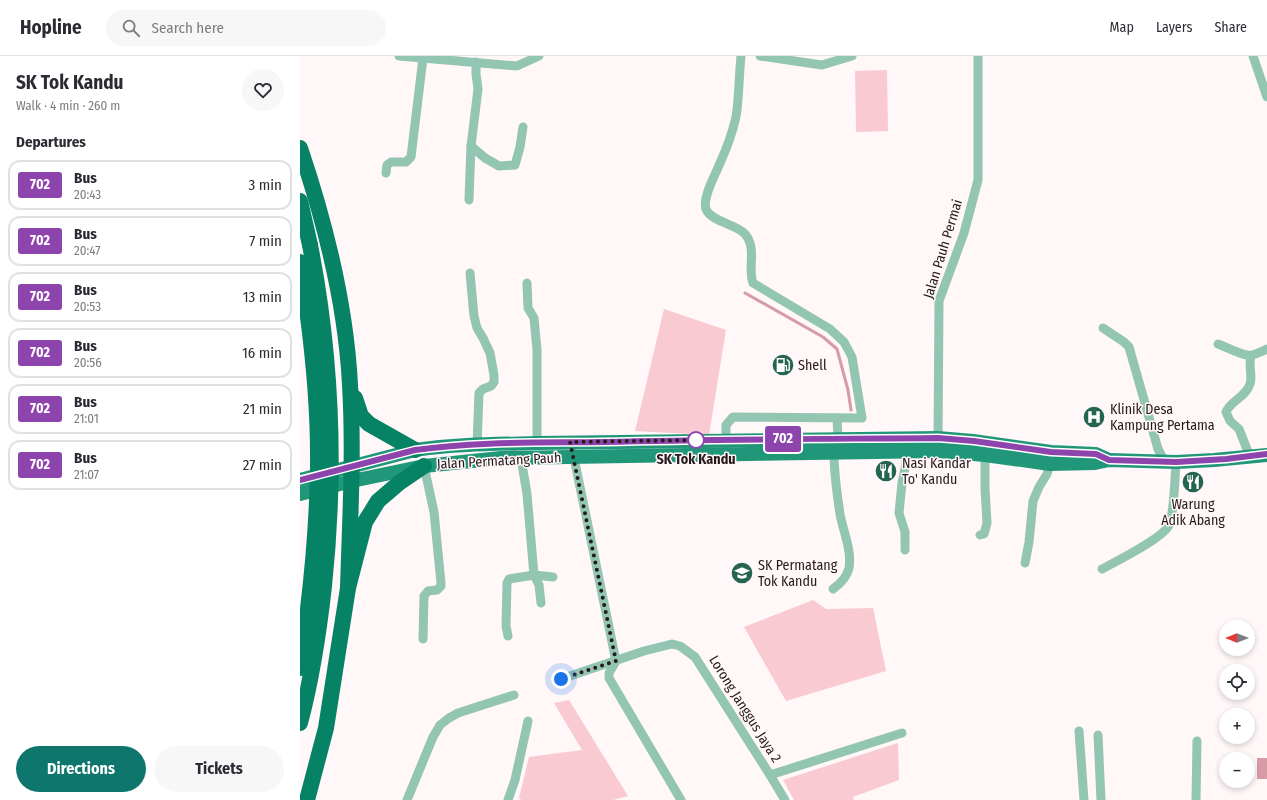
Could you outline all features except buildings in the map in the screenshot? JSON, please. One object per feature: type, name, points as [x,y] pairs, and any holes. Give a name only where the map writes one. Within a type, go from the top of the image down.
[{"type":"highway","points":[[300,148],[323,224],[339,293],[346,334],[350,385],[352,473],[348,588]]},
{"type":"highway","points":[[300,201],[315,274],[329,380],[331,466],[330,509],[320,618],[300,723]]},
{"type":"highway","points":[[300,262],[316,384],[318,467],[317,509],[310,595],[300,668]]},
{"type":"highway","points":[[350,385],[361,416],[368,424],[415,450]]},
{"type":"highway","points":[[307,800],[326,728],[348,588],[365,522],[378,501],[399,483],[424,466]]},
{"type":"main road","name":"Jalan Permatang Pauh","points":[[300,494],[415,450],[433,447],[477,445],[570,442],[838,439],[938,444],[974,441],[1051,452],[1096,454],[1109,460]]},
{"type":"main road","name":"Jalan Permatang Pauh","points":[[300,480],[352,473],[501,458],[906,452],[938,444],[985,455],[1050,464],[1095,463],[1109,460],[1170,462],[1250,457],[1267,454]]},
{"type":"street","points":[[399,56],[517,66],[539,56]]},
{"type":"street","points":[[726,455],[726,425],[733,417],[862,418],[852,357],[844,342],[830,329],[753,283],[750,276],[752,260],[750,245],[745,234],[737,228],[711,216],[706,209],[707,194],[721,162],[736,117],[741,56]]},
{"type":"street","points":[[760,56],[822,65],[852,56]]},
{"type":"street","name":"Jalan Pauh Permai","points":[[938,444],[939,301],[964,233],[978,180],[978,56]]},
{"type":"street","points":[[1253,56],[1267,97]]},
{"type":"street","points":[[386,173],[387,166],[391,162],[406,162],[411,157],[423,58]]},
{"type":"street","points":[[469,200],[471,146],[478,89],[476,62]]},
{"type":"street","points":[[471,146],[485,158],[499,166],[515,165],[523,127]]},
{"type":"street","points":[[470,273],[474,316],[490,354],[494,375],[494,382],[491,386],[483,389],[479,393],[477,445]]},
{"type":"street","points":[[527,283],[528,308],[534,318],[537,350],[536,443]]},
{"type":"street","points":[[1102,569],[1160,534],[1169,526],[1174,492],[1170,462],[1158,448],[1129,347],[1103,328]]},
{"type":"street","points":[[1218,344],[1251,356],[1267,349]]},
{"type":"street","points":[[1250,457],[1239,429],[1230,421],[1226,412],[1228,407],[1243,395],[1250,384],[1251,378],[1249,361],[1251,356]]},
{"type":"street","points":[[837,418],[838,439]]},
{"type":"street","points":[[570,442],[616,661],[609,673],[609,678],[680,800]]},
{"type":"street","points":[[905,550],[905,532],[899,513],[902,483],[906,464],[906,452]]},
{"type":"street","points":[[833,589],[842,582],[849,570],[850,558],[840,514],[834,468],[834,453]]},
{"type":"street","points":[[980,535],[984,534],[987,523],[985,455]]},
{"type":"street","points":[[521,458],[527,494],[534,576],[539,585],[541,603]]},
{"type":"street","points":[[1025,563],[1029,542],[1033,501],[1047,474],[1050,464]]},
{"type":"street","points":[[423,639],[424,596],[428,591],[437,590],[441,586],[434,512],[424,466]]},
{"type":"street","points":[[508,636],[506,618],[507,583],[509,579],[534,576],[553,577]]},
{"type":"street","name":"Lorong Janggus Jaya 2","points":[[616,661],[644,651],[672,644],[680,646],[695,657],[770,775],[784,800]]},
{"type":"street","points":[[561,679],[616,661]]},
{"type":"street","points":[[407,800],[433,737],[440,725],[458,713],[514,695]]},
{"type":"street","points":[[508,800],[515,780],[528,720]]},
{"type":"street","points":[[1079,730],[1084,800]]},
{"type":"street","points":[[770,775],[902,733]]},
{"type":"street","points":[[1098,735],[1101,800]]},
{"type":"street","points":[[1196,800],[1197,741]]},
{"type":"shaded area","points":[[887,70],[888,131],[856,132],[855,71]]},
{"type":"shaded area","points":[[664,309],[726,330],[709,435],[635,431]]},
{"type":"shaded area","points":[[813,600],[826,609],[873,608],[886,671],[786,701],[744,627]]},
{"type":"shaded area","points":[[569,700],[628,796],[613,800],[521,800],[519,798],[529,757],[582,750],[554,703]]},
{"type":"shaded area","points":[[898,743],[899,780],[853,797],[854,800],[794,800],[783,780]]},
{"type":"shaded area","points":[[1257,758],[1267,758],[1267,779],[1257,779]]},
{"type":"waterway","points":[[745,293],[823,337],[837,349],[848,390],[851,410]]},
{"type":"bus line","name":"702","points":[[300,480],[415,450],[433,447],[548,442],[938,438],[974,441],[1051,452],[1096,454],[1109,460],[1176,462],[1250,457],[1267,454]]},
{"type":"place","name":"Shell","points":[[783,365]]},
{"type":"place","name":"Klinik Desa Kampung Pertama","points":[[1094,417]]},
{"type":"place","name":"SK Tok Kandu","points":[[696,440]]},
{"type":"place","name":"Nasi Kandar To' Kandu","points":[[886,471]]},
{"type":"place","name":"Warung Adik Abang","points":[[1193,482]]},
{"type":"place","name":"SK Permatang Tok Kandu","points":[[742,573]]},
{"type":"route","points":[[561,679],[616,661],[570,442],[696,440]]}]
